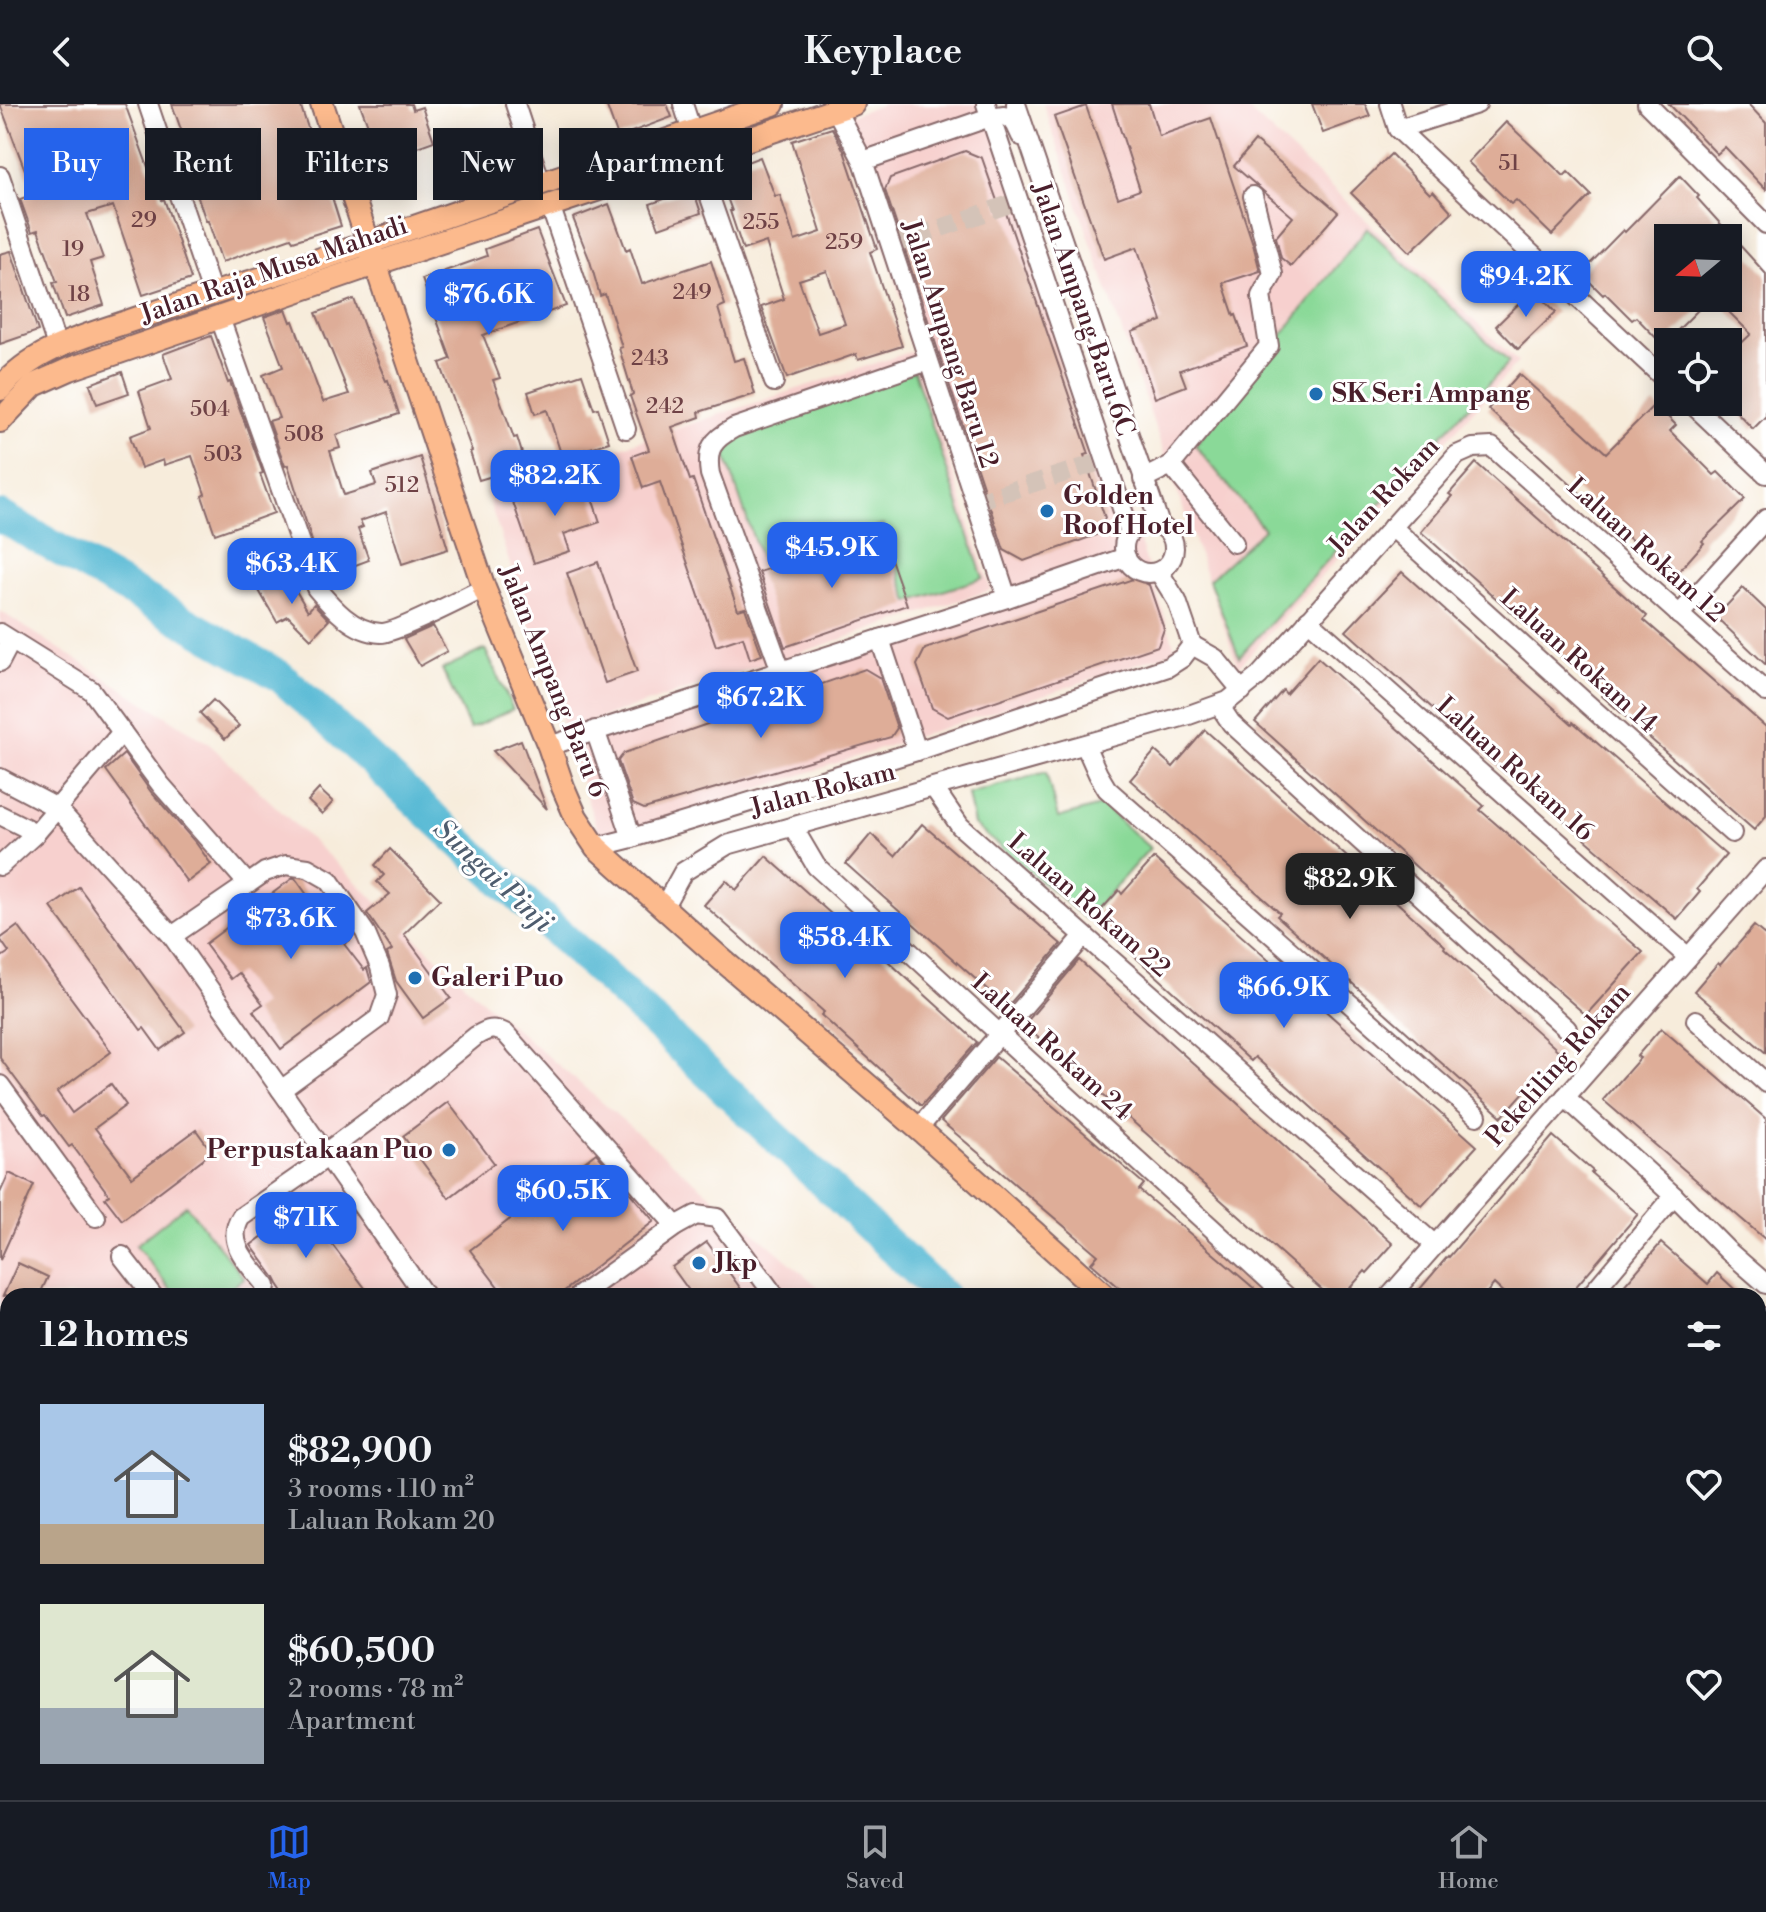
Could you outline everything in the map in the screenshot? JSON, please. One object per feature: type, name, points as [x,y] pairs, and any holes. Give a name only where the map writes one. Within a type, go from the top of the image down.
[{"type":"main road","name":"Jalan Ampang Baru 6","points":[[322,104],[484,588],[563,787],[576,817],[596,847],[663,908]]},
{"type":"main road","points":[[704,128],[773,104]]},
{"type":"main road","name":"Jalan Raja Musa Mahadi","points":[[752,138],[844,107]]},
{"type":"main road","points":[[0,389],[21,368],[57,346],[289,270],[371,253],[500,200]]},
{"type":"main road","name":"Jalan Raja Musa Mahadi","points":[[0,421],[34,385],[70,369],[220,318],[371,253],[565,200]]},
{"type":"main road","points":[[663,908],[1096,1288]]},
{"type":"street","points":[[148,104],[212,293]]},
{"type":"street","points":[[515,104],[523,128]]},
{"type":"street","points":[[683,104],[691,128]]},
{"type":"street","points":[[1016,104],[1143,479],[1160,525],[1172,537],[1174,553],[1167,567],[1159,572],[1143,573],[1130,564],[1124,544],[1130,532],[1144,524],[1160,525]]},
{"type":"street","points":[[1390,104],[1398,129],[1654,369]]},
{"type":"street","points":[[1398,129],[1477,104]]},
{"type":"street","points":[[1647,104],[1766,224]]},
{"type":"street","name":"Jalan Ampang Baru 12","points":[[844,107],[1007,598]]},
{"type":"street","points":[[863,161],[988,111],[1004,115],[1015,123],[1039,173]]},
{"type":"street","name":"Jalan Ampang Baru 6C","points":[[988,111],[1130,532]]},
{"type":"street","points":[[0,176],[57,346]]},
{"type":"street","points":[[1143,479],[1171,465],[1269,346],[1261,296],[1273,274],[1253,196]]},
{"type":"street","points":[[711,200],[774,382]]},
{"type":"street","points":[[550,205],[626,429]]},
{"type":"street","points":[[220,318],[316,588],[334,610],[362,629],[384,634],[484,588]]},
{"type":"street","points":[[781,671],[710,474],[710,447],[734,428],[928,361]]},
{"type":"street","points":[[1705,416],[1766,474]]},
{"type":"street","name":"Jalan Rokam","points":[[663,908],[683,872],[727,845],[1219,705],[1259,676],[1457,455],[1473,448],[1492,447]]},
{"type":"street","name":"Laluan Rokam 12","points":[[1492,447],[1766,692]]},
{"type":"street","points":[[1171,465],[1234,543]]},
{"type":"street","points":[[1679,615],[1766,519]]},
{"type":"street","name":"Laluan Rokam 14","points":[[1392,527],[1732,833]]},
{"type":"street","points":[[549,746],[1126,557]]},
{"type":"street","points":[[1159,572],[1177,601],[1192,645],[1215,658],[1242,691]]},
{"type":"street","name":"Laluan Rokam 16","points":[[1308,620],[1688,957]]},
{"type":"street","points":[[0,662],[5,637],[91,690],[161,785],[248,884]]},
{"type":"street","points":[[880,639],[917,751]]},
{"type":"street","points":[[596,847],[917,751],[1168,667],[1182,658],[1192,645]]},
{"type":"street","points":[[1219,705],[1231,723],[1567,1029]]},
{"type":"street","points":[[595,730],[632,838]]},
{"type":"street","points":[[0,866],[36,833],[122,732]]},
{"type":"street","points":[[1085,745],[1107,789],[1477,1116]]},
{"type":"street","points":[[0,778],[57,808],[172,936],[419,1288]]},
{"type":"street","name":"Laluan Rokam 22","points":[[934,788],[960,826],[1435,1245]]},
{"type":"street","points":[[0,815],[36,833]]},
{"type":"street","name":"Laluan Rokam 24","points":[[793,827],[816,866],[1277,1288]]},
{"type":"street","points":[[172,936],[265,872],[286,865],[308,868],[329,880],[365,932],[380,967],[387,995],[379,1018],[281,1090]]},
{"type":"street","name":"Pekeliling Rokam","points":[[1397,1288],[1766,869]]},
{"type":"street","points":[[918,1129],[1084,936]]},
{"type":"street","points":[[1696,1020],[1766,1083]]},
{"type":"street","points":[[266,1288],[238,1249],[235,1226],[241,1217],[326,1155],[476,1036],[494,1028],[505,1033],[676,1226]]},
{"type":"street","points":[[0,1085],[96,1217]]},
{"type":"street","points":[[1565,1097],[1766,1284]]},
{"type":"street","points":[[1597,1288],[1674,1196]]},
{"type":"street","points":[[590,1288],[696,1215],[717,1218],[769,1288]]},
{"type":"street","points":[[122,1256],[147,1288]]},
{"type":"shaded area","points":[[884,104],[995,104],[1176,651],[601,841],[567,739],[1000,596],[842,118]]},
{"type":"shaded area","name":"SK Seri Ampang","points":[[1043,104],[1242,104],[1518,362],[1238,667]]},
{"type":"shaded area","points":[[913,351],[991,590],[564,730],[486,491]]},
{"type":"shaded area","points":[[0,611],[208,743],[482,1000],[820,1288],[0,1288]]},
{"type":"green space","points":[[1367,228],[1509,362],[1239,657],[1209,580],[1264,529],[1195,445]]},
{"type":"green space","points":[[914,371],[983,578],[909,602],[883,525],[762,564],[719,436]]},
{"type":"green space","points":[[485,649],[513,709],[470,729],[442,669]]},
{"type":"green space","points":[[1046,772],[1058,818],[1102,805],[1150,848],[1086,919],[974,825],[968,794]]},
{"type":"green space","points":[[186,1205],[244,1278],[231,1288],[170,1288],[136,1245]]},
{"type":"building","points":[[0,104],[125,104],[145,159],[145,200],[164,200],[191,279],[143,295],[113,206],[87,214],[103,258],[90,262],[104,305],[65,318],[53,283],[57,282],[38,230],[32,232],[20,199],[129,200],[129,128],[24,128],[24,168]]},
{"type":"building","points":[[172,104],[300,104],[308,128],[277,128],[277,200],[333,200],[341,226],[293,241],[291,238],[222,262],[199,200],[261,200],[261,128],[180,128]]},
{"type":"building","points":[[360,104],[411,104],[413,110],[422,107],[433,141],[417,147],[417,128],[369,128]]},
{"type":"building","points":[[606,104],[667,104],[672,117],[642,128],[615,128]]},
{"type":"building","points":[[1112,104],[1149,104],[1159,136],[1211,118],[1260,271],[1223,283],[1247,346],[1180,370],[1186,386],[1155,398],[1132,332],[1162,321],[1137,247],[1104,259],[1054,117],[1086,106],[1118,198],[1140,190]]},
{"type":"building","points":[[1312,104],[1365,104],[1370,116],[1323,133]]},
{"type":"building","points":[[1669,104],[1748,104],[1766,123],[1766,190],[1725,147],[1717,154]]},
{"type":"building","points":[[1506,122],[1564,176],[1568,172],[1591,195],[1552,235],[1516,200],[1511,204],[1468,162]]},
{"type":"building","points":[[832,128],[844,151],[877,249],[870,252],[902,346],[858,360],[856,354],[787,378],[761,307],[784,299],[766,242],[743,250],[728,200],[752,200],[752,160],[760,157],[775,196],[780,195],[795,241],[821,232],[792,141]],"holes":[[[827,271],[845,324],[818,333],[799,280]]]},
{"type":"building","points":[[1255,141],[1338,212],[1291,266],[1281,258],[1276,237],[1293,217],[1234,166]]},
{"type":"building","points":[[965,151],[982,158],[1001,212],[1005,210],[1089,454],[1084,455],[1105,518],[1096,535],[1024,561],[1004,550],[885,190],[890,178]]},
{"type":"building","points":[[1391,154],[1452,212],[1410,252],[1351,193]]},
{"type":"building","points":[[1680,176],[1721,224],[1654,224],[1654,312],[1696,312],[1680,328],[1654,328],[1654,336],[1636,317],[1632,320],[1581,273],[1623,230],[1625,232]]},
{"type":"building","points":[[661,200],[697,200],[701,213],[659,228],[650,204]]},
{"type":"building","points":[[609,204],[626,250],[630,248],[642,284],[711,261],[725,305],[718,308],[734,361],[744,358],[755,394],[699,412],[700,417],[672,427],[738,610],[745,608],[762,655],[750,659],[743,637],[716,646],[660,482],[643,488],[632,456],[649,450],[630,396],[633,394],[619,348],[622,347],[605,294],[600,296],[573,218]]},
{"type":"building","points":[[537,230],[566,306],[483,335],[500,378],[493,380],[526,466],[479,480],[472,451],[440,363],[451,359],[422,279],[487,256],[485,249]]},
{"type":"building","points":[[1742,248],[1766,274],[1766,416],[1753,429],[1740,416],[1742,343],[1751,334],[1729,312],[1742,312]]},
{"type":"building","points":[[11,251],[38,331],[0,344],[0,254]]},
{"type":"building","points":[[1534,289],[1556,312],[1518,349],[1496,326]]},
{"type":"building","points":[[354,299],[399,414],[336,435],[340,448],[330,451],[344,495],[376,485],[372,473],[420,457],[448,549],[402,564],[386,512],[360,521],[363,527],[358,529],[369,560],[329,575],[318,543],[313,544],[288,465],[285,466],[269,421],[279,418],[263,375],[283,367],[264,317],[286,309],[323,402],[349,394],[316,313]]},
{"type":"building","points":[[211,336],[263,473],[260,474],[274,513],[215,534],[192,456],[164,465],[163,460],[141,468],[130,436],[151,428],[139,391],[172,379],[163,354]]},
{"type":"building","points":[[122,372],[129,393],[97,404],[90,384]]},
{"type":"building","points":[[582,374],[609,442],[562,457],[547,410],[535,414],[528,392]]},
{"type":"building","points":[[1519,374],[1606,453],[1654,405],[1654,416],[1667,416],[1676,425],[1670,431],[1714,475],[1718,472],[1745,499],[1702,541],[1704,543],[1673,578],[1488,409]]},
{"type":"building","points":[[1476,463],[1647,616],[1644,620],[1766,727],[1766,816],[1754,830],[1421,532]]},
{"type":"building","points":[[585,477],[600,522],[564,534],[570,551],[534,563],[513,502]]},
{"type":"building","points":[[858,538],[861,547],[884,539],[907,605],[785,647],[759,572]]},
{"type":"building","points":[[598,562],[637,672],[605,683],[567,573]]},
{"type":"building","points":[[1402,572],[1572,724],[1726,855],[1677,919],[1507,771],[1505,773],[1346,631]]},
{"type":"building","points":[[286,574],[308,611],[314,604],[329,620],[311,639],[288,616],[277,622],[258,589]]},
{"type":"building","points":[[1136,578],[1149,585],[1164,629],[1158,646],[948,717],[932,708],[917,665],[925,649]]},
{"type":"building","points":[[1743,588],[1766,610],[1766,665],[1716,617]]},
{"type":"building","points":[[433,626],[447,651],[420,666],[404,639]]},
{"type":"building","points":[[1318,658],[1484,806],[1480,810],[1643,952],[1586,1015],[1255,722],[1283,690],[1286,694]]},
{"type":"building","points":[[865,669],[880,678],[897,728],[891,737],[644,809],[633,804],[618,761],[624,753]]},
{"type":"building","points":[[213,700],[239,726],[225,739],[200,713]]},
{"type":"building","points":[[1205,730],[1562,1054],[1502,1117],[1130,780],[1155,751],[1173,767]]},
{"type":"building","points":[[521,740],[547,809],[493,751]]},
{"type":"building","points":[[124,754],[211,864],[187,882],[106,770]]},
{"type":"building","points":[[319,789],[333,802],[322,814],[308,801]]},
{"type":"building","points":[[922,824],[1061,944],[1007,1007],[846,864],[871,834],[895,856]]},
{"type":"building","points":[[390,849],[440,899],[404,934],[451,998],[423,1018],[396,981],[387,953],[392,950],[367,913],[390,894],[377,882],[384,875],[375,865]]},
{"type":"building","points":[[766,856],[977,1042],[922,1105],[704,905],[726,880],[736,890]]},
{"type":"building","points":[[1154,858],[1477,1146],[1422,1206],[1255,1057],[1251,1061],[1093,919],[1119,890],[1122,894]]},
{"type":"building","points":[[293,878],[320,913],[327,908],[350,940],[344,944],[364,970],[367,968],[371,982],[281,1049],[253,1011],[263,1004],[239,973],[231,979],[205,944]]},
{"type":"building","points":[[79,887],[185,1032],[160,1050],[144,1028],[141,1030],[51,907]]},
{"type":"building","points":[[18,926],[111,1052],[57,1092],[72,1113],[111,1084],[126,1105],[95,1128],[132,1177],[196,1130],[212,1152],[122,1220],[105,1198],[109,1195],[72,1145],[69,1147],[43,1116],[0,1058],[0,958],[9,952],[0,939]]},
{"type":"building","points":[[1754,926],[1766,936],[1766,1053],[1694,991]]},
{"type":"building","points":[[1079,960],[1393,1244],[1350,1288],[1320,1288],[1024,1025]]},
{"type":"building","points":[[1661,1028],[1766,1119],[1766,1240],[1603,1100],[1640,1058],[1637,1056]]},
{"type":"building","points":[[996,1057],[1144,1184],[1139,1190],[1254,1288],[1120,1288],[1091,1263],[1098,1255],[941,1121]]},
{"type":"building","name":"Perpustakaan Puo","points":[[448,1102],[494,1163],[449,1198],[403,1136]]},
{"type":"building","points":[[1553,1136],[1638,1214],[1575,1288],[1498,1288],[1494,1284],[1491,1288],[1421,1288]]},
{"type":"building","points":[[596,1153],[654,1221],[568,1288],[499,1288],[470,1250]]},
{"type":"building","points":[[9,1173],[34,1185],[0,1260],[0,1193]]},
{"type":"building","points":[[303,1206],[365,1288],[281,1288],[251,1245]]},
{"type":"building","points":[[707,1242],[740,1288],[687,1288],[672,1267]]},
{"type":"building","points":[[1661,1243],[1708,1284],[1717,1273],[1733,1288],[1622,1288]]},
{"type":"building","points":[[18,1263],[48,1277],[43,1288],[7,1288]]},
{"type":"waterway","name":"Sungai Pinji","points":[[0,516],[280,676],[633,1002],[935,1288]]},
{"type":"tunnel","points":[[890,246],[1018,201]]},
{"type":"tunnel","points":[[975,502],[1106,460]]},
{"type":"place","name":"SK Seri Ampang","points":[[1316,394]]},
{"type":"place","name":"Golden Roof Hotel","points":[[1047,511]]},
{"type":"place","name":"Galeri Puo","points":[[415,978]]},
{"type":"place","name":"Perpustakaan Puo","points":[[449,1150]]},
{"type":"place","name":"Jkp","points":[[699,1263]]}]
